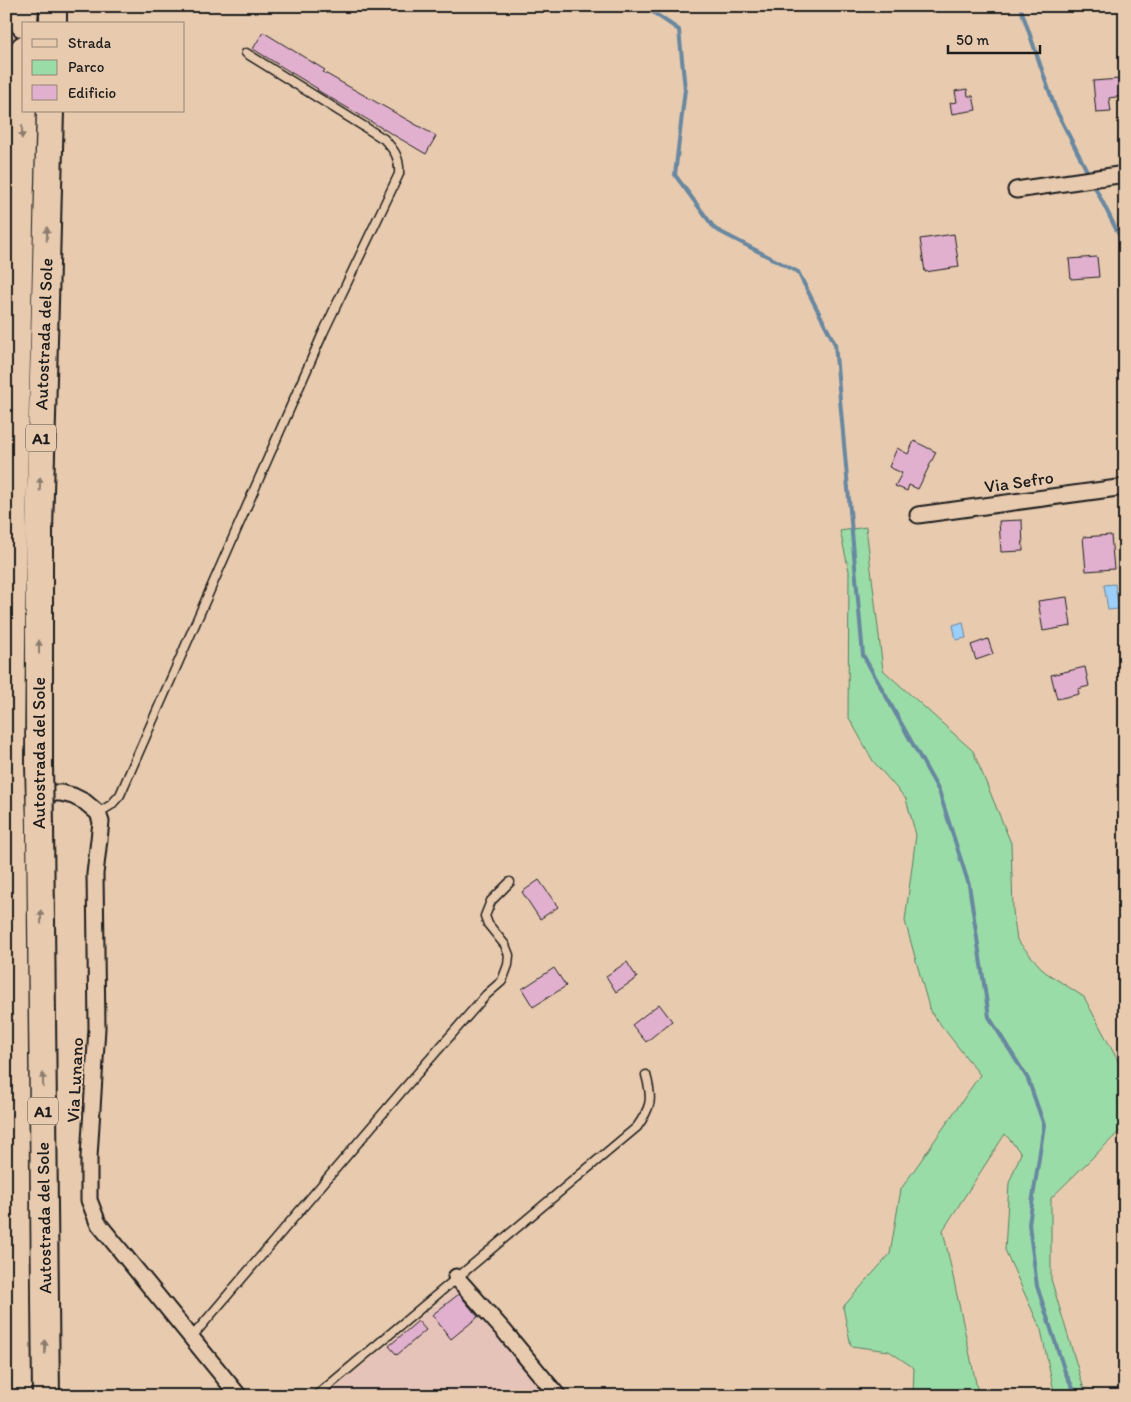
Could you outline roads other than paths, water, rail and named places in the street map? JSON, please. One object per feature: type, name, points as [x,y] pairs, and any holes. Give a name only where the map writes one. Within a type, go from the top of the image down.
[{"type":"highway","points":[[24,22],[25,6]]},
{"type":"highway","points":[[53,6],[53,22]]},
{"type":"highway","name":"Autostrada del Sole","points":[[18,1396],[11,765],[13,531],[23,112]]},
{"type":"highway","name":"Autostrada del Sole","points":[[46,1396],[38,531],[50,112]]},
{"type":"street","points":[[1016,190],[1125,174]]},
{"type":"street","name":"Via Sefro","points":[[918,514],[1125,487]]},
{"type":"street","points":[[6,793],[60,793],[73,796],[85,802],[98,812]]},
{"type":"street","name":"Via Lunano","points":[[98,812],[101,822],[95,874],[96,1028],[88,1200],[98,1223],[239,1396]]},
{"type":"street","points":[[456,1277],[504,1330],[558,1396]]},
{"type":"lane","points":[[98,812],[111,804],[120,795],[323,333],[399,174],[400,163],[398,156],[384,139],[246,53]]},
{"type":"lane","points":[[191,1338],[453,1032],[486,995],[502,981],[508,965],[509,955],[505,945],[488,924],[485,916],[491,901],[510,882]]},
{"type":"lane","points":[[316,1396],[637,1127],[650,1105],[651,1093],[646,1076]]},
{"type":"water","points":[[1115,584],[1119,609],[1108,610],[1104,585]]},
{"type":"water","points":[[963,622],[966,638],[956,640],[953,625]]},
{"type":"waterway","points":[[644,6],[679,30],[685,89],[675,175],[715,229],[798,272],[835,344],[863,655],[939,791],[969,885],[989,1017],[1028,1079],[1044,1125],[1029,1224],[1037,1286],[1065,1372],[1077,1396]]},
{"type":"waterway","points":[[1020,6],[1055,108],[1089,175]]},
{"type":"waterway","points":[[1092,181],[1125,247]]}]
